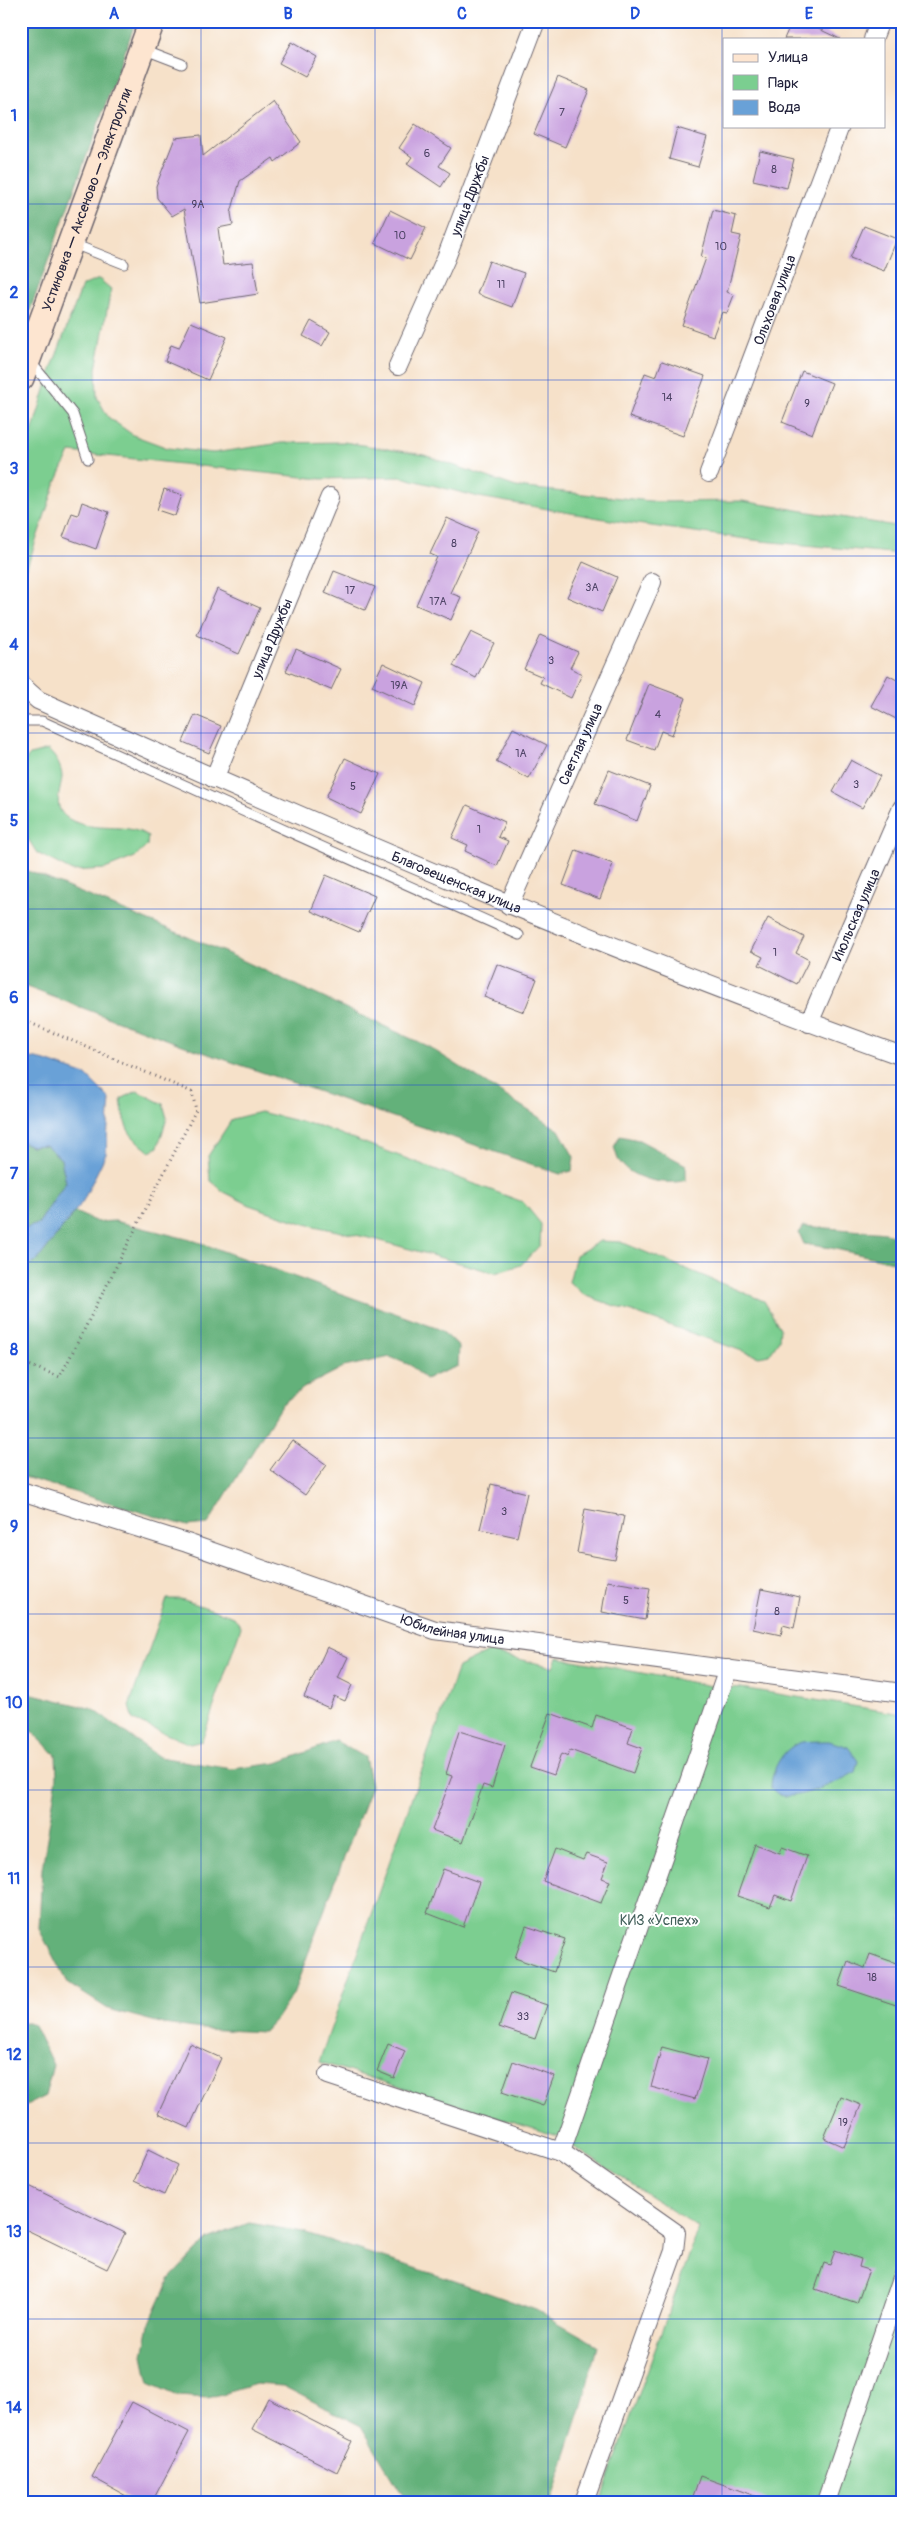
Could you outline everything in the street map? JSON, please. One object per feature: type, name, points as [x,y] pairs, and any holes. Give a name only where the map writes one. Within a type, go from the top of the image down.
[{"type":"main road","name":"Устиновка — Аксеново — Электроугли","points":[[25,368],[152,21]]},
{"type":"street","name":"улица Дружбы","points":[[398,366],[446,258],[536,21]]},
{"type":"street","points":[[873,38],[880,21]]},
{"type":"street","name":"Ольховая улица","points":[[709,473],[839,128]]},
{"type":"street","name":"улица Дружбы","points":[[214,779],[330,497]]},
{"type":"street","name":"Светлая улица","points":[[509,906],[652,582]]},
{"type":"street","name":"Благовещенская улица","points":[[21,685],[38,700],[214,779],[509,906],[809,1023],[902,1056]]},
{"type":"street","name":"Июльская улица","points":[[809,1023],[902,808]]},
{"type":"street","name":"Юбилейная улица","points":[[21,1491],[187,1544],[435,1630],[902,1693]]},
{"type":"street","points":[[561,2152],[728,1669]]},
{"type":"street","points":[[328,2075],[561,2152],[676,2233],[674,2251],[584,2502]]},
{"type":"street","points":[[826,2502],[902,2278]]},
{"type":"lane","points":[[142,48],[182,64]]},
{"type":"lane","points":[[70,243],[124,264]]},
{"type":"lane","points":[[25,368],[72,414],[88,459]]},
{"type":"lane","points":[[21,721],[42,721],[519,935]]},
{"type":"path","points":[[21,1018],[192,1092],[196,1110],[60,1377],[21,1362]]},
{"type":"green space","points":[[21,21],[136,21],[21,335]]},
{"type":"green space","points":[[99,279],[111,289],[96,369],[97,397],[108,417],[133,435],[168,448],[213,453],[281,443],[344,442],[424,455],[516,487],[660,502],[742,501],[902,527],[902,554],[761,541],[622,522],[479,497],[401,477],[321,479],[70,452],[55,485],[21,585],[21,468],[51,370],[82,286]]},
{"type":"green space","points":[[48,750],[56,759],[61,769],[62,777],[58,800],[63,815],[89,826],[130,829],[148,836],[147,846],[135,857],[105,869],[72,871],[37,853],[21,828],[21,765],[30,755]]},
{"type":"green space","points":[[21,868],[229,954],[429,1047],[559,1130],[574,1157],[572,1171],[560,1174],[185,1046],[21,985]]},
{"type":"green space","points":[[137,1091],[163,1104],[167,1118],[158,1147],[150,1152],[131,1135],[124,1117],[121,1099]]},
{"type":"green space","points":[[260,1112],[319,1126],[523,1202],[541,1224],[540,1245],[521,1265],[495,1273],[374,1239],[305,1224],[252,1206],[224,1192],[210,1180],[208,1156],[232,1119]]},
{"type":"green space","points":[[620,1136],[639,1140],[686,1165],[686,1180],[660,1182],[633,1173],[619,1161],[614,1147]]},
{"type":"green space","points":[[21,1141],[31,1146],[46,1145],[61,1159],[66,1182],[38,1224],[21,1230]]},
{"type":"green space","points":[[75,1212],[97,1222],[115,1221],[195,1241],[439,1329],[459,1346],[458,1366],[425,1379],[410,1365],[390,1357],[344,1367],[305,1387],[282,1404],[208,1524],[187,1526],[21,1476],[21,1267],[36,1262]]},
{"type":"green space","points":[[804,1226],[886,1233],[902,1238],[902,1264],[804,1244],[799,1233]]},
{"type":"green space","points":[[600,1241],[621,1242],[764,1301],[780,1328],[779,1340],[769,1355],[759,1357],[584,1295],[569,1282],[576,1255]]},
{"type":"green space","points":[[167,1599],[181,1599],[234,1617],[241,1627],[202,1741],[190,1744],[133,1720],[129,1706]]},
{"type":"green space","name":"КИЗ «Успех»","points":[[488,1652],[553,1667],[557,1657],[711,1686],[741,1688],[902,1714],[902,2502],[600,2502],[699,2228],[557,2136],[319,2062],[458,1667]]},
{"type":"green space","points":[[21,1691],[93,1709],[159,1757],[232,1769],[277,1763],[336,1741],[365,1757],[371,1786],[293,1994],[276,2019],[264,2032],[202,2029],[164,2024],[108,2009],[67,1983],[39,1929],[42,1869],[57,1777],[56,1755],[21,1721]]},
{"type":"green space","points":[[21,2021],[34,2025],[53,2065],[45,2096],[21,2108]]},
{"type":"green space","points":[[249,2223],[303,2232],[455,2281],[536,2310],[597,2345],[582,2405],[551,2502],[407,2502],[361,2426],[283,2386],[256,2384],[208,2398],[178,2396],[149,2383],[143,2355],[149,2325],[170,2278],[208,2239]]},
{"type":"water","points":[[21,1056],[46,1061],[86,1075],[110,1099],[106,1154],[83,1201],[36,1262],[21,1267],[21,1230],[38,1224],[66,1182],[61,1159],[46,1145],[31,1146],[21,1141]]},
{"type":"water","points":[[829,1741],[848,1747],[858,1761],[855,1772],[807,1793],[787,1796],[776,1793],[771,1788],[773,1774],[779,1760],[789,1749],[802,1742]]},
{"type":"building","points":[[792,21],[802,21],[838,38],[784,38]]},
{"type":"building","points":[[291,42],[317,57],[305,77],[279,63]]},
{"type":"building","points":[[558,77],[589,90],[565,147],[534,134]]},
{"type":"building","points":[[273,101],[301,142],[275,162],[273,158],[240,181],[231,213],[233,225],[218,228],[223,265],[253,262],[258,294],[200,303],[184,209],[172,216],[157,198],[156,186],[175,138],[201,135],[203,156]]},
{"type":"building","points":[[415,124],[451,148],[439,166],[450,173],[441,187],[407,164],[412,157],[399,148]]},
{"type":"building","points":[[677,128],[707,137],[698,167],[669,159]]},
{"type":"building","points":[[760,151],[794,159],[787,188],[753,180]]},
{"type":"building","points":[[390,210],[426,228],[410,260],[375,243]]},
{"type":"building","points":[[713,210],[736,216],[732,234],[741,236],[727,292],[734,295],[727,313],[722,312],[713,336],[682,325],[706,258],[701,257]]},
{"type":"building","points":[[864,226],[897,239],[884,271],[850,258]]},
{"type":"building","points":[[489,261],[524,273],[512,307],[477,294]]},
{"type":"building","points":[[311,321],[330,332],[322,346],[303,336]]},
{"type":"building","points":[[191,322],[227,337],[208,380],[165,361],[171,345],[179,348]]},
{"type":"building","points":[[662,361],[705,376],[683,436],[629,417],[645,373],[656,377]]},
{"type":"building","points":[[802,371],[832,383],[812,434],[782,422]]},
{"type":"building","points":[[164,489],[182,495],[175,516],[157,510]]},
{"type":"building","points":[[82,502],[109,512],[96,549],[63,537],[72,513],[78,515]]},
{"type":"building","points":[[447,518],[478,532],[450,593],[461,597],[451,620],[416,605],[437,557],[430,554]]},
{"type":"building","points":[[583,562],[617,577],[602,612],[567,597]]},
{"type":"building","points":[[334,571],[375,587],[365,610],[325,593]]},
{"type":"building","points":[[217,589],[260,608],[239,654],[197,635]]},
{"type":"building","points":[[471,632],[494,643],[476,678],[453,666]]},
{"type":"building","points":[[540,635],[578,652],[570,668],[582,674],[571,698],[540,683],[543,677],[524,669]]},
{"type":"building","points":[[296,649],[341,669],[331,690],[286,671]]},
{"type":"building","points":[[383,663],[425,683],[415,706],[372,686]]},
{"type":"building","points":[[888,675],[902,683],[902,722],[871,706]]},
{"type":"building","points":[[649,684],[686,698],[672,735],[661,731],[654,750],[627,740]]},
{"type":"building","points":[[195,715],[221,726],[209,753],[183,742]]},
{"type":"building","points":[[513,728],[547,745],[529,779],[496,762]]},
{"type":"building","points":[[345,758],[380,774],[361,814],[326,797]]},
{"type":"building","points":[[851,760],[880,776],[862,808],[833,792]]},
{"type":"building","points":[[609,770],[650,786],[637,821],[595,804]]},
{"type":"building","points":[[467,805],[505,822],[498,837],[508,841],[497,866],[465,851],[468,845],[452,838]]},
{"type":"building","points":[[576,850],[613,864],[600,899],[563,885]]},
{"type":"building","points":[[326,875],[375,896],[359,932],[311,911]]},
{"type":"building","points":[[768,918],[804,937],[796,953],[809,960],[797,984],[759,965],[763,957],[751,951]]},
{"type":"building","points":[[497,964],[537,979],[524,1012],[484,997]]},
{"type":"building","points":[[292,1440],[327,1465],[305,1495],[270,1470]]},
{"type":"building","points":[[491,1484],[527,1493],[517,1537],[480,1529]]},
{"type":"building","points":[[585,1509],[624,1516],[615,1560],[577,1553]]},
{"type":"building","points":[[607,1581],[650,1588],[645,1620],[602,1612]]},
{"type":"building","points":[[761,1589],[800,1597],[794,1628],[783,1625],[781,1635],[753,1629]]},
{"type":"building","points":[[327,1647],[348,1657],[338,1678],[352,1685],[345,1701],[334,1696],[329,1708],[304,1697]]},
{"type":"building","points":[[550,1713],[592,1728],[596,1715],[633,1728],[628,1743],[642,1748],[633,1773],[570,1750],[568,1757],[561,1754],[554,1775],[530,1767]]},
{"type":"building","points":[[459,1731],[505,1745],[492,1788],[483,1785],[463,1842],[432,1830],[452,1776],[446,1774]]},
{"type":"building","points":[[755,1844],[780,1853],[782,1847],[807,1856],[791,1901],[775,1895],[770,1907],[737,1896]]},
{"type":"building","points":[[555,1849],[583,1860],[586,1854],[608,1862],[602,1878],[610,1881],[601,1903],[543,1881]]},
{"type":"building","points":[[443,1869],[479,1882],[463,1927],[427,1913]]},
{"type":"building","points":[[526,1926],[565,1939],[554,1972],[515,1958]]},
{"type":"building","points":[[870,1954],[902,1965],[902,2007],[839,1986],[848,1961],[865,1968]]},
{"type":"building","points":[[511,1993],[547,2005],[535,2039],[499,2027]]},
{"type":"building","points":[[190,2044],[221,2058],[189,2128],[158,2114]]},
{"type":"building","points":[[388,2044],[405,2051],[394,2078],[377,2071]]},
{"type":"building","points":[[662,2047],[707,2059],[695,2099],[651,2087]]},
{"type":"building","points":[[513,2061],[554,2076],[543,2106],[502,2092]]},
{"type":"building","points":[[841,2097],[861,2105],[844,2147],[824,2138]]},
{"type":"building","points":[[148,2150],[178,2165],[164,2195],[134,2181]]},
{"type":"building","points":[[21,2182],[125,2233],[107,2269],[21,2227]]},
{"type":"building","points":[[835,2250],[861,2259],[859,2267],[869,2270],[857,2303],[815,2289],[824,2263],[830,2265]]},
{"type":"building","points":[[268,2398],[352,2441],[337,2472],[252,2429]]},
{"type":"building","points":[[132,2402],[189,2432],[152,2502],[137,2502],[92,2477]]},
{"type":"building","points":[[700,2476],[766,2500],[766,2502],[691,2502]]}]
